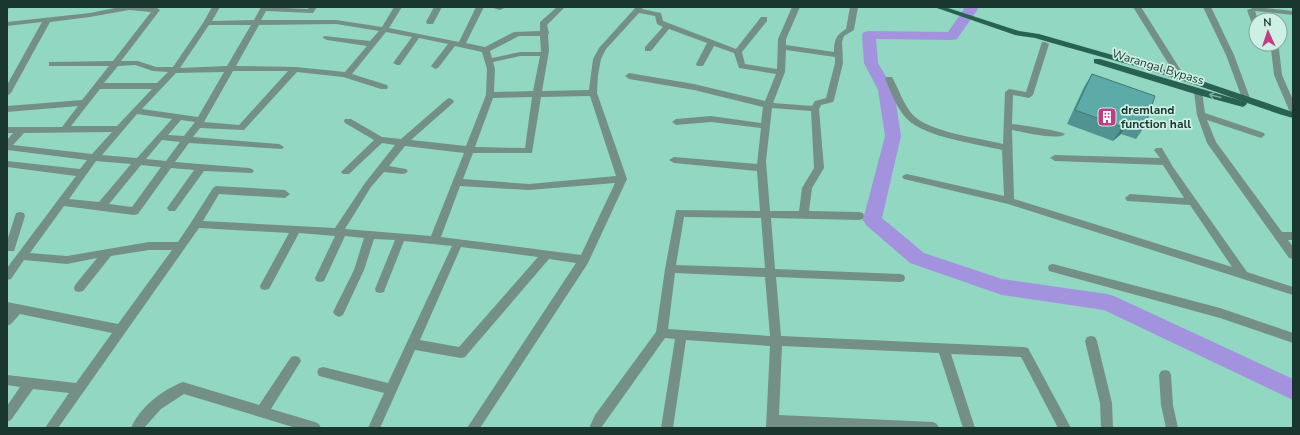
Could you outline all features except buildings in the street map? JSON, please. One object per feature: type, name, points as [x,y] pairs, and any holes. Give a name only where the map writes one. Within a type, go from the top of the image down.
[{"type":"main road","points":[[938,7],[1018,33],[1036,36],[1181,77],[1246,98],[1280,111]]},
{"type":"main road","name":"Warangal Bypass","points":[[1018,33],[1045,44],[1198,92],[1292,114]]},
{"type":"street","points":[[79,16],[84,7]]},
{"type":"street","points":[[90,15],[96,7]]},
{"type":"street","points":[[7,276],[94,158],[135,111],[175,70],[216,7]]},
{"type":"street","points":[[61,202],[134,211],[170,164],[199,122],[265,8],[310,11],[313,7]]},
{"type":"street","points":[[347,75],[384,30],[398,7]]},
{"type":"street","points":[[430,22],[438,7]]},
{"type":"street","points":[[462,44],[480,7]]},
{"type":"street","points":[[348,121],[380,140],[469,150],[529,151],[544,54],[545,33],[543,24],[559,7]]},
{"type":"street","points":[[796,7],[782,39],[781,72],[768,105],[761,160],[776,341],[772,424],[934,428]]},
{"type":"street","points":[[804,215],[807,188],[819,168],[815,109],[818,103],[830,100],[839,63],[838,42],[841,35],[850,30],[854,7]]},
{"type":"street","points":[[1138,7],[1181,77]]},
{"type":"street","points":[[1207,7],[1230,55],[1246,98]]},
{"type":"street","points":[[7,24],[90,15],[132,8],[156,10],[64,130]]},
{"type":"street","points":[[473,428],[584,260],[622,179],[593,93],[597,59],[603,48],[638,9],[658,15],[660,22],[668,26],[738,52]]},
{"type":"street","points":[[1251,12],[1251,10],[1254,9],[1283,12]]},
{"type":"street","points":[[764,19],[738,52],[740,62],[742,66],[781,72]]},
{"type":"street","points":[[7,93],[47,20]]},
{"type":"street","points":[[207,23],[255,24],[336,22],[417,35],[486,50],[517,34],[545,33]]},
{"type":"street","points":[[648,49],[668,26]]},
{"type":"street","points":[[397,63],[417,35]]},
{"type":"street","points":[[328,38],[372,44]]},
{"type":"street","points":[[435,66],[453,42]]},
{"type":"street","points":[[700,64],[712,42]]},
{"type":"street","points":[[1009,201],[1007,148],[1009,92],[1029,96],[1045,44]]},
{"type":"street","points":[[781,47],[838,55]]},
{"type":"street","points":[[435,240],[490,95],[491,69],[486,50]]},
{"type":"street","points":[[1275,52],[1278,75],[1292,114]]},
{"type":"street","points":[[489,61],[520,54],[544,54]]},
{"type":"street","points":[[52,64],[140,64],[149,68],[175,70],[295,69],[347,75],[384,87]]},
{"type":"street","points":[[135,111],[241,128],[295,69]]},
{"type":"street","points":[[629,76],[694,87],[768,105],[815,109]]},
{"type":"street","points":[[889,78],[905,110],[917,123],[932,129],[1007,148]]},
{"type":"street","points":[[97,86],[160,86]]},
{"type":"street","points":[[1198,92],[1201,115],[1212,143],[1293,255]]},
{"type":"street","points":[[490,95],[593,93]]},
{"type":"street","points":[[320,278],[340,232],[381,168],[402,143],[450,101]]},
{"type":"street","points":[[7,109],[84,103]]},
{"type":"street","points":[[1201,115],[1261,135]]},
{"type":"street","points":[[101,206],[179,117]]},
{"type":"street","points":[[676,122],[711,119],[765,126]]},
{"type":"street","points":[[1008,126],[1039,132],[1061,134]]},
{"type":"street","points":[[7,130],[120,129]]},
{"type":"street","points":[[7,146],[21,130]]},
{"type":"street","points":[[160,137],[279,147]]},
{"type":"street","points":[[346,172],[380,140]]},
{"type":"street","points":[[7,146],[94,158],[249,171]]},
{"type":"street","points":[[1159,150],[1169,168],[1243,275]]},
{"type":"street","points":[[1054,158],[1167,162]]},
{"type":"street","points":[[674,160],[762,168]]},
{"type":"street","points":[[7,164],[82,173]]},
{"type":"street","points":[[172,208],[201,167]]},
{"type":"street","points":[[381,168],[403,171]]},
{"type":"street","points":[[907,177],[1009,201],[1293,291]]},
{"type":"street","points":[[457,182],[529,187],[622,179]]},
{"type":"street","points":[[51,428],[181,246],[216,190],[285,194]]},
{"type":"street","points":[[1130,198],[1192,202]]},
{"type":"street","points":[[595,428],[599,419],[662,333],[670,269],[680,212],[859,216]]},
{"type":"street","points":[[20,216],[9,248],[30,246]]},
{"type":"street","points":[[196,224],[370,234],[458,242],[584,260]]},
{"type":"street","points":[[265,286],[296,229]]},
{"type":"street","points":[[339,312],[359,270],[370,234]]},
{"type":"street","points":[[1280,236],[1293,236]]},
{"type":"street","points":[[380,289],[401,237]]},
{"type":"street","points":[[374,428],[458,242]]},
{"type":"street","points":[[22,256],[67,260],[150,246],[181,246]]},
{"type":"street","points":[[79,288],[108,252]]},
{"type":"street","points":[[412,344],[461,353],[547,254]]},
{"type":"street","points":[[1053,268],[1220,313],[1293,338]]},
{"type":"street","points":[[670,269],[900,278]]},
{"type":"street","points":[[7,321],[12,308],[122,330]]},
{"type":"street","points":[[662,333],[776,341],[1024,352],[1065,428]]},
{"type":"street","points":[[667,428],[681,334]]},
{"type":"street","points":[[1091,341],[1106,403],[1107,428]]},
{"type":"street","points":[[943,348],[969,428]]},
{"type":"street","points":[[262,412],[295,361]]},
{"type":"street","points":[[323,372],[391,389]]},
{"type":"street","points":[[1165,375],[1167,405],[1172,428]]},
{"type":"street","points":[[7,380],[80,389]]},
{"type":"street","points":[[7,416],[30,383]]},
{"type":"street","points":[[137,428],[144,418],[166,396],[183,388],[315,428]]},
{"type":"waterway","points":[[969,7],[971,9],[952,36],[869,35],[871,63],[886,90],[893,136],[872,220],[917,258],[1002,287],[1107,302],[1293,390]]},
{"type":"place","name":"dremland function hall","points":[[1107,117]]}]
